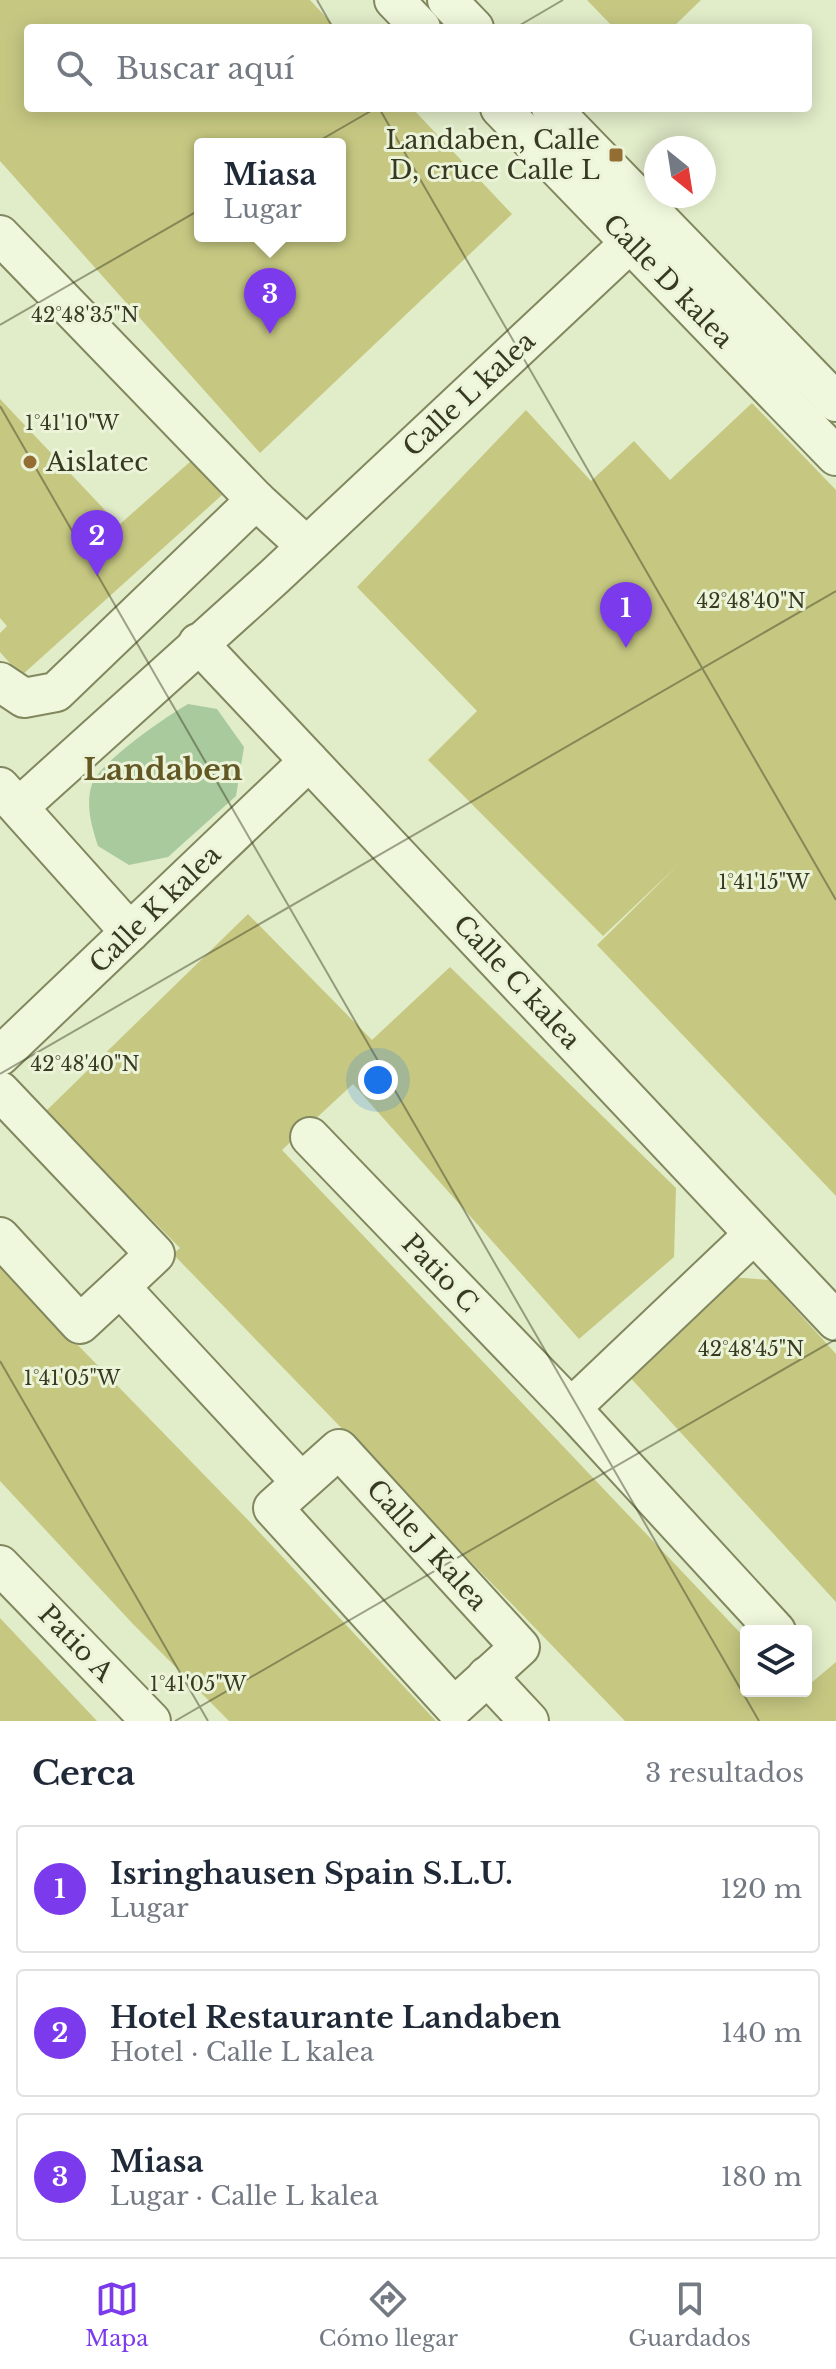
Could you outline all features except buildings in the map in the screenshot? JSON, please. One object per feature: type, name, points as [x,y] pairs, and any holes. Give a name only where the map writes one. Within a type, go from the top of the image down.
[{"type":"street","points":[[394,0],[417,24]]},
{"type":"street","points":[[447,0],[470,24]]},
{"type":"street","name":"Calle D kalea","points":[[504,112],[836,456]]},
{"type":"street","points":[[549,112],[553,124],[618,198],[631,242],[662,243],[741,322],[767,331]]},
{"type":"street","name":"Calle D kalea","points":[[552,112],[836,402]]},
{"type":"street","points":[[0,235],[256,500],[305,545]]},
{"type":"street","name":"Calle L kalea","points":[[10,797],[198,643],[631,242]]},
{"type":"street","points":[[0,682],[24,698],[56,692],[256,500]]},
{"type":"street","name":"Calle C kalea","points":[[198,643],[836,1321]]},
{"type":"street","name":"Calle K kalea","points":[[0,1056],[309,761]]},
{"type":"street","points":[[10,797],[130,932]]},
{"type":"street","points":[[0,1091],[155,1254],[80,1324],[0,1237]]},
{"type":"street","name":"Patio C","points":[[310,1137],[571,1408],[770,1625]]},
{"type":"street","points":[[571,1408],[754,1234]]},
{"type":"street","points":[[120,1287],[301,1482]]},
{"type":"street","name":"Calle J Kalea","points":[[339,1449],[520,1647],[487,1676],[454,1707],[273,1508],[339,1449]]},
{"type":"street","name":"Patio A","points":[[0,1565],[151,1721]]},
{"type":"street","points":[[487,1676],[529,1721]]},
{"type":"green space","points":[[188,704],[217,709],[244,747],[236,796],[168,857],[129,865],[98,846],[89,808],[92,784],[120,752]]},
{"type":"place","name":"Landaben, Calle D, cruce Calle L","points":[[616,155]]},
{"type":"place","name":"Miasa","points":[[270,334]]},
{"type":"place","name":"Aislatec","points":[[30,462]]},
{"type":"place","name":"Hotel Restaurante Landaben","points":[[97,576]]},
{"type":"place","name":"Isringhausen Spain S.L.U.","points":[[626,648]]},
{"type":"district","name":"Landaben","points":[[163,770]]}]
